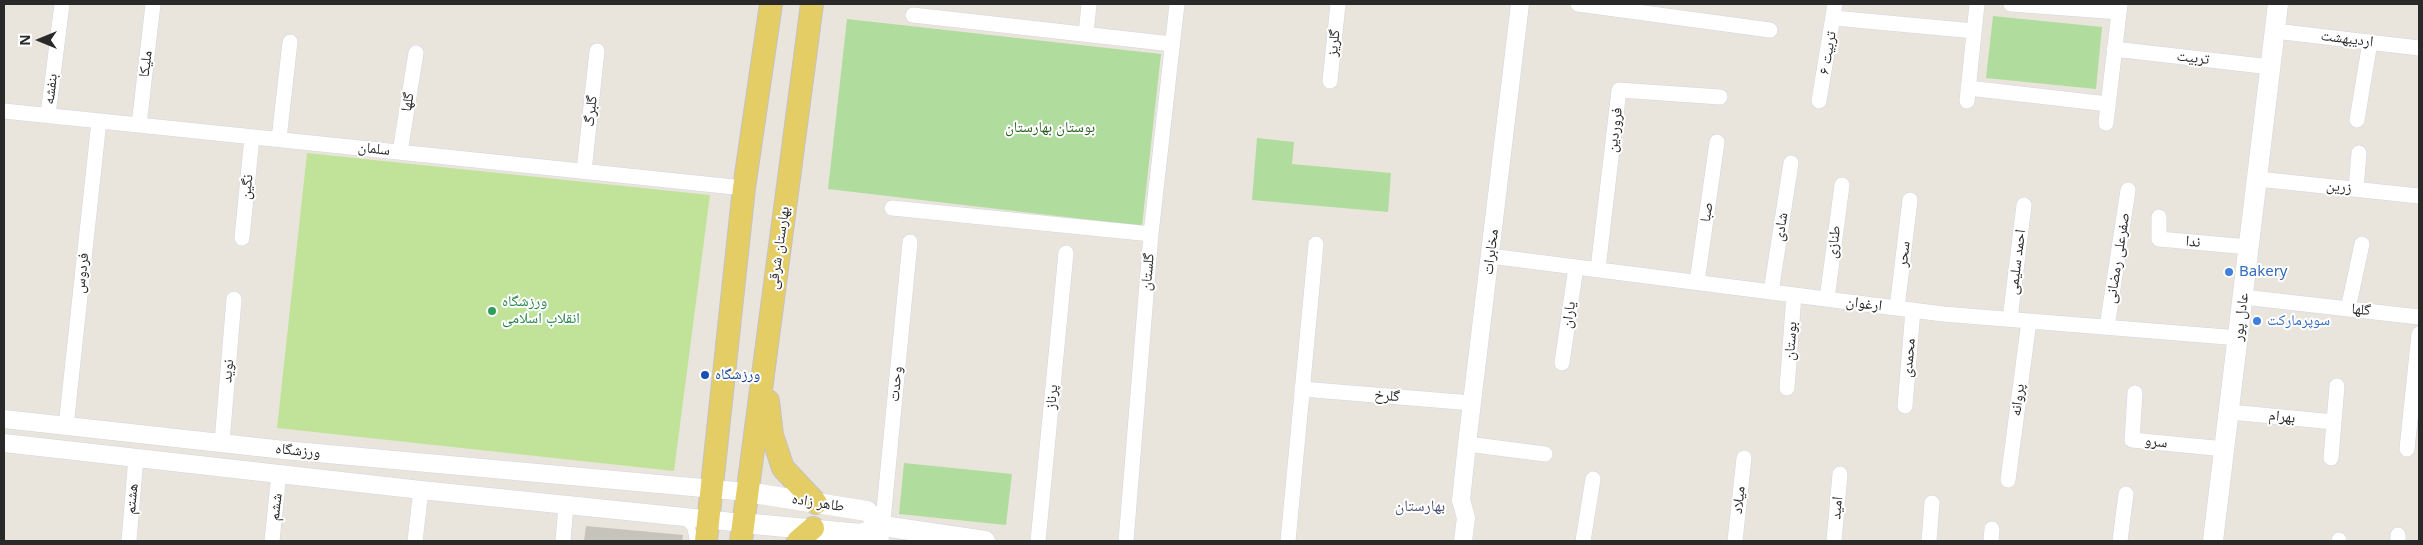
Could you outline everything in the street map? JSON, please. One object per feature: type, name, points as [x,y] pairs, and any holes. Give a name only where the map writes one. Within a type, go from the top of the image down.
[{"type":"main road","points":[[707,530],[744,188],[770,4]]},
{"type":"main road","name":"بهارستان شرقی","points":[[747,492],[812,4]]},
{"type":"main road","name":"عادل پور","points":[[2213,541],[2278,4]]},
{"type":"main road","points":[[764,362],[772,435],[783,468],[816,502]]},
{"type":"main road","points":[[742,532],[747,492]]},
{"type":"main road","name":"طاهر زاده","points":[[747,492],[867,511],[882,534]]},
{"type":"main road","name":"طاهر زاده","points":[[742,532],[806,535],[882,534],[985,541]]},
{"type":"street","name":"بنفشه","points":[[48,115],[62,4]]},
{"type":"street","name":"ملیکا","points":[[139,125],[153,4]]},
{"type":"street","points":[[1086,34],[1089,4]]},
{"type":"street","name":"گلستان","points":[[1126,541],[1151,234],[1177,4]]},
{"type":"street","name":"گلریز","points":[[1330,81],[1338,4]]},
{"type":"street","name":"مخابرات","points":[[1463,541],[1466,518],[1462,500],[1467,444],[1520,4]]},
{"type":"street","points":[[1578,4],[1770,30]]},
{"type":"street","points":[[1977,4],[1967,94],[2108,104]]},
{"type":"street","points":[[2011,4],[2120,8],[2106,122]]},
{"type":"street","points":[[1834,11],[1974,31]]},
{"type":"street","name":"تربیت ۶","points":[[1819,101],[1834,11]]},
{"type":"street","points":[[913,15],[1172,44]]},
{"type":"street","name":"اردیبهشت","points":[[2275,31],[2419,48]]},
{"type":"street","points":[[279,139],[290,42]]},
{"type":"street","points":[[2357,120],[2370,42]]},
{"type":"street","name":"تربیت","points":[[2114,49],[2271,67]]},
{"type":"street","name":"گلبرگ","points":[[584,171],[598,51]]},
{"type":"street","name":"گلها","points":[[400,152],[416,53]]},
{"type":"street","name":"فروردین","points":[[1598,270],[1619,90],[1720,97]]},
{"type":"street","name":"سلمان","points":[[4,111],[744,188]]},
{"type":"street","name":"فردوس","points":[[66,426],[99,121]]},
{"type":"street","name":"نگین","points":[[242,238],[252,136]]},
{"type":"street","name":"صبا","points":[[1698,282],[1717,142]]},
{"type":"street","points":[[2356,189],[2359,153]]},
{"type":"street","name":"شادی","points":[[1771,292],[1791,163]]},
{"type":"street","name":"زرین","points":[[2258,179],[2419,196]]},
{"type":"street","name":"طنازی","points":[[1827,299],[1842,186]]},
{"type":"street","name":"صفرعلی رمضانی","points":[[2107,327],[2128,190]]},
{"type":"street","name":"سحر","points":[[1897,308],[1910,200]]},
{"type":"street","name":"احمد سلیمی","points":[[2010,319],[2024,205]]},
{"type":"street","points":[[892,208],[1151,234]]},
{"type":"street","name":"ندا","points":[[2159,217],[2159,239],[2250,247]]},
{"type":"street","name":"وحدت","points":[[882,534],[910,242]]},
{"type":"street","points":[[1288,541],[1316,244]]},
{"type":"street","points":[[2348,309],[2362,244]]},
{"type":"street","name":"پرناز","points":[[1038,541],[1066,253]]},
{"type":"street","name":"ارغوان","points":[[1490,256],[1913,310],[2239,338]]},
{"type":"street","name":"یاران","points":[[1562,363],[1576,267]]},
{"type":"street","name":"بوستان","points":[[1787,388],[1794,294]]},
{"type":"street","name":"گلها","points":[[2244,297],[2419,317]]},
{"type":"street","name":"نوید","points":[[222,442],[234,299]]},
{"type":"street","name":"محمدی","points":[[1905,406],[1913,310]]},
{"type":"street","name":"پروانه","points":[[2008,480],[2028,321]]},
{"type":"street","points":[[2407,450],[2419,334]]},
{"type":"street","points":[[2331,458],[2336,386]]},
{"type":"street","name":"گلرخ","points":[[1302,389],[1472,403]]},
{"type":"street","name":"سرو","points":[[2135,393],[2132,440],[2225,449]]},
{"type":"street","name":"بهرام","points":[[2230,412],[2334,422]]},
{"type":"street","name":"ورزشگاه","points":[[4,419],[222,442],[747,492]]},
{"type":"street","name":"ورزشگاه","points":[[4,442],[420,490],[670,515],[707,530],[742,532]]},
{"type":"street","points":[[1467,444],[1545,454]]},
{"type":"street","name":"هشتم","points":[[128,541],[136,457]]},
{"type":"street","name":"میلاد","points":[[1735,541],[1744,458]]},
{"type":"street","name":"ششم","points":[[272,541],[279,473]]},
{"type":"street","name":"امید","points":[[1834,541],[1840,474]]},
{"type":"street","points":[[1583,541],[1593,479]]},
{"type":"street","points":[[415,541],[420,490]]},
{"type":"street","points":[[2120,541],[2126,494]]},
{"type":"street","name":"مخابرات","points":[[1451,541],[1454,516],[1462,500]]},
{"type":"street","points":[[1929,541],[1932,502]]},
{"type":"street","points":[[562,541],[566,505]]},
{"type":"lane","points":[[670,515],[691,527],[694,541]]},
{"type":"green space","points":[[1993,16],[2102,27],[2096,89],[1986,78]]},
{"type":"green space","name":"بوستان بهارستان","points":[[847,19],[1161,54],[1142,226],[828,189]]},
{"type":"green space","points":[[1257,138],[1294,142],[1292,164],[1391,173],[1388,212],[1252,200]]},
{"type":"green space","name":"ورزشگاه انقلاب اسلامی","points":[[307,153],[710,195],[674,471],[277,428]]},
{"type":"green space","points":[[904,463],[1012,474],[1006,525],[899,514]]},
{"type":"building","points":[[586,526],[683,535],[682,541],[584,541]]},
{"type":"place","name":"Bakery","points":[[2229,272]]},
{"type":"place","name":"ورزشگاه انقلاب اسلامی","points":[[492,311]]},
{"type":"place","name":"سوپرمارکت","points":[[2257,321]]},
{"type":"place","name":"ورزشگاه","points":[[705,375]]},
{"type":"district","name":"بهارستان","points":[[1420,506]]}]
